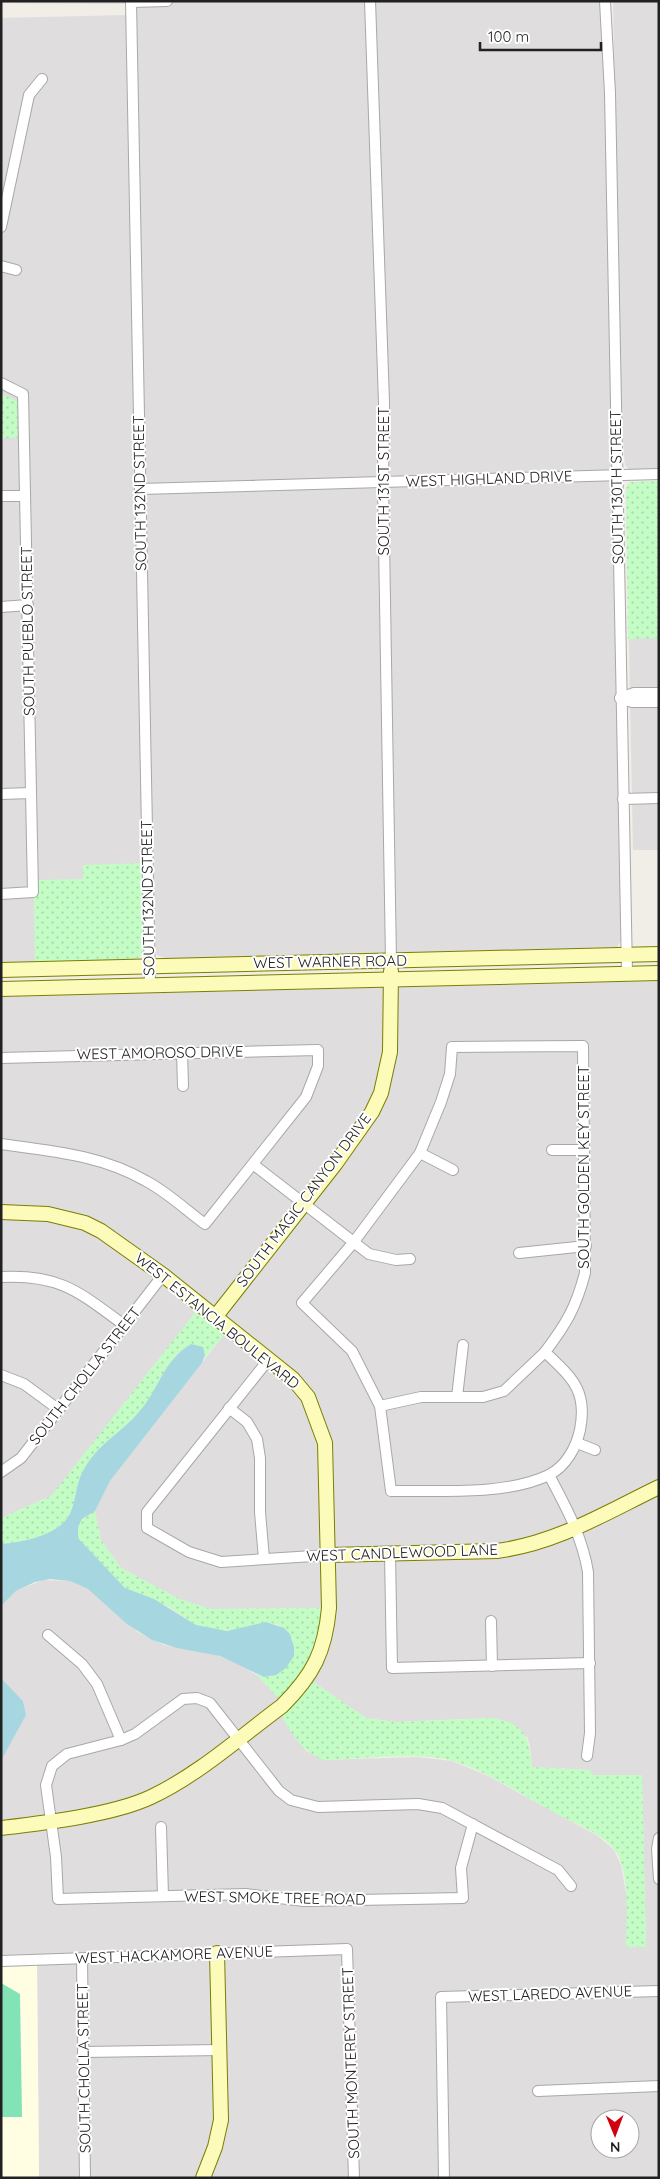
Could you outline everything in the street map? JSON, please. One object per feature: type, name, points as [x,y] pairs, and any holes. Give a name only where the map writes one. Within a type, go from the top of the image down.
[{"type":"street","points":[[131,2],[167,1]]},
{"type":"street","name":"SOUTH 131ST STREET","points":[[370,1],[384,402],[383,482],[391,960]]},
{"type":"street","name":"SOUTH 130TH STREET","points":[[605,1],[610,94],[620,698],[627,973]]},
{"type":"street","name":"SOUTH 132ND STREET","points":[[131,2],[148,966],[150,985]]},
{"type":"street","points":[[1,227],[29,95],[42,80]]},
{"type":"street","points":[[1,266],[16,270]]},
{"type":"street","name":"SOUTH PUEBLO STREET","points":[[1,383],[23,394],[33,892],[1,894]]},
{"type":"street","name":"WEST HIGHLAND DRIVE","points":[[140,489],[659,474]]},
{"type":"street","points":[[1,496],[25,496]]},
{"type":"street","points":[[1,607],[28,605]]},
{"type":"street","points":[[620,698],[634,693],[659,693]]},
{"type":"street","points":[[620,698],[632,702],[659,702]]},
{"type":"street","points":[[1,794],[31,793]]},
{"type":"street","points":[[623,799],[659,798]]},
{"type":"street","name":"WEST WARNER ROAD","points":[[1,970],[659,954]]},
{"type":"street","name":"SOUTH MAGIC CANYON DRIVE","points":[[216,1316],[362,1127],[381,1093],[390,1052],[391,960]]},
{"type":"street","name":"WEST WARNER ROAD","points":[[1,989],[391,978],[659,973]]},
{"type":"street","name":"SOUTH GOLDEN KEY STREET","points":[[380,1406],[422,1397],[483,1397],[504,1391],[545,1352],[566,1325],[577,1303],[585,1273],[583,1046],[452,1047],[450,1074],[441,1102],[420,1153]]},
{"type":"street","name":"WEST AMOROSO DRIVE","points":[[1,1058],[318,1050],[318,1066],[306,1097],[254,1165]]},
{"type":"street","points":[[182,1052],[183,1086]]},
{"type":"street","points":[[1,1144],[57,1151],[116,1168],[146,1181],[205,1224],[254,1165],[369,1254],[396,1260],[410,1259]]},
{"type":"street","points":[[552,1150],[584,1150]]},
{"type":"street","points":[[453,1170],[420,1153],[353,1243],[302,1303],[352,1351],[380,1406],[391,1492],[482,1489],[514,1485],[549,1475],[565,1462],[577,1443],[581,1403],[574,1380],[545,1352]]},
{"type":"street","name":"WEST ESTANCIA BOULEVARD","points":[[1,1212],[48,1214],[85,1224],[117,1241],[216,1316],[293,1378],[308,1397],[322,1432],[326,1456],[329,1555],[327,1627],[324,1642],[307,1678],[282,1706],[182,1779],[149,1798],[110,1809],[50,1821],[1,1828]]},
{"type":"street","points":[[519,1253],[586,1246]]},
{"type":"street","name":"SOUTH CHOLLA STREET","points":[[1,1472],[21,1458],[163,1275]]},
{"type":"street","points":[[1,1277],[26,1276],[53,1280],[76,1289],[124,1325]]},
{"type":"street","points":[[457,1396],[463,1345]]},
{"type":"street","points":[[264,1559],[260,1512],[260,1458],[257,1439],[247,1422],[229,1408],[269,1360]]},
{"type":"street","points":[[1,1375],[24,1384],[58,1409]]},
{"type":"street","name":"WEST CANDLEWOOD LANE","points":[[229,1408],[147,1512],[145,1522],[147,1528],[154,1533],[202,1558],[221,1562],[329,1555],[512,1549],[549,1540],[659,1487]]},
{"type":"street","points":[[577,1443],[595,1450]]},
{"type":"street","points":[[549,1475],[577,1528],[585,1552],[588,1572],[590,1733],[587,1756]]},
{"type":"street","points":[[390,1554],[392,1668],[590,1663]]},
{"type":"street","points":[[491,1621],[492,1666]]},
{"type":"street","points":[[48,1635],[82,1664],[97,1684],[121,1740]]},
{"type":"street","points":[[50,1821],[46,1785],[52,1766],[66,1754],[121,1740],[135,1734],[171,1706],[184,1699],[197,1698],[210,1703],[273,1784],[291,1800],[318,1807],[429,1805],[442,1808],[558,1870],[571,1886]]},
{"type":"street","name":"WEST SMOKE TREE ROAD","points":[[50,1821],[56,1857],[58,1899],[246,1894],[304,1901],[463,1898],[461,1868],[473,1824]]},
{"type":"street","points":[[160,1827],[163,1896]]},
{"type":"street","points":[[659,1838],[657,1849],[659,1879]]},
{"type":"street","name":"WEST HACKAMORE AVENUE","points":[[1,1961],[347,1949]]},
{"type":"street","name":"SOUTH MONTEREY STREET","points":[[347,1949],[354,2178]]},
{"type":"street","points":[[203,2178],[215,2147],[221,2120],[217,1953]]},
{"type":"street","name":"SOUTH CHOLLA STREET","points":[[82,1959],[85,2178]]},
{"type":"street","name":"WEST LAREDO AVENUE","points":[[444,2178],[441,1997],[659,1991]]},
{"type":"street","points":[[83,2052],[220,2050]]},
{"type":"street","points":[[538,2091],[659,2086]]},
{"type":"shaded area","points":[[1,1],[126,1],[126,4],[1,3]]},
{"type":"shaded area","points":[[135,1],[603,1],[622,939],[617,947],[167,959],[157,955],[155,952]]},
{"type":"shaded area","points":[[613,1],[659,1],[659,470],[629,470],[625,465],[621,420]]},
{"type":"shaded area","points":[[126,15],[145,949],[143,954],[134,960],[1,963],[1,18]]},
{"type":"shaded area","points":[[659,481],[659,850],[633,850],[626,489],[629,483],[632,482]]},
{"type":"shaded area","points":[[659,981],[659,2178],[39,2178],[37,1954],[1,1955],[1,1761],[26,1715],[23,1701],[1,1678],[1,1606],[16,1591],[43,1580],[70,1581],[88,1589],[139,1633],[164,1645],[212,1653],[240,1665],[257,1675],[280,1700],[275,1704],[306,1751],[324,1760],[417,1757],[452,1761],[488,1776],[598,1836],[614,1850],[621,1865],[626,1893],[646,1946],[642,1775],[592,1775],[590,1770],[532,1767],[527,1737],[491,1718],[395,1722],[366,1718],[312,1681],[321,1666],[335,1608],[211,1609],[179,1599],[121,1568],[101,1540],[95,1511],[102,1493],[226,1332],[66,1479],[51,1496],[1,1518],[1,997]]},
{"type":"shaded area","points":[[37,1966],[39,2178],[1,2178],[1,1967]]},
{"type":"green space","points":[[1,393],[18,402],[18,438],[1,438]]},
{"type":"green space","points":[[659,481],[659,638],[628,639],[626,489],[629,483],[632,482]]},
{"type":"green space","points":[[143,863],[145,949],[139,958],[35,962],[34,898],[39,880],[83,879],[83,865]]},
{"type":"green space","points":[[197,1310],[226,1332],[204,1359],[205,1352],[184,1348],[169,1364],[138,1414],[95,1454],[83,1471],[72,1510],[65,1521],[44,1535],[18,1542],[1,1544],[1,1518],[51,1496]]},
{"type":"green space","points":[[95,1511],[101,1540],[121,1568],[179,1599],[211,1609],[324,1608],[311,1658],[299,1678],[280,1700],[257,1675],[270,1677],[294,1652],[293,1640],[279,1625],[266,1622],[235,1630],[212,1630],[196,1625],[169,1607],[125,1588],[78,1538],[79,1524]]},
{"type":"green space","points":[[312,1681],[366,1718],[395,1722],[491,1718],[511,1723],[518,1727],[527,1739],[532,1767],[590,1770],[592,1775],[642,1775],[646,1947],[626,1947],[626,1884],[620,1859],[610,1844],[588,1829],[480,1771],[453,1761],[423,1756],[324,1760],[317,1757],[298,1742],[281,1714]]},
{"type":"green space","points":[[1,1983],[20,1994],[22,2117],[1,2117]]},
{"type":"water","points":[[191,1344],[203,1347],[205,1355],[202,1363],[110,1481],[95,1511],[82,1519],[78,1527],[78,1538],[125,1588],[154,1599],[196,1625],[227,1631],[266,1622],[284,1628],[290,1634],[294,1647],[294,1656],[286,1668],[276,1675],[264,1677],[220,1656],[177,1648],[152,1640],[127,1624],[88,1589],[70,1581],[50,1579],[35,1582],[16,1591],[1,1606],[1,1544],[18,1542],[44,1535],[65,1521],[72,1510],[80,1477],[89,1461],[102,1446],[138,1413],[173,1360]]},
{"type":"water","points":[[1,1678],[23,1701],[26,1715],[1,1761]]}]
